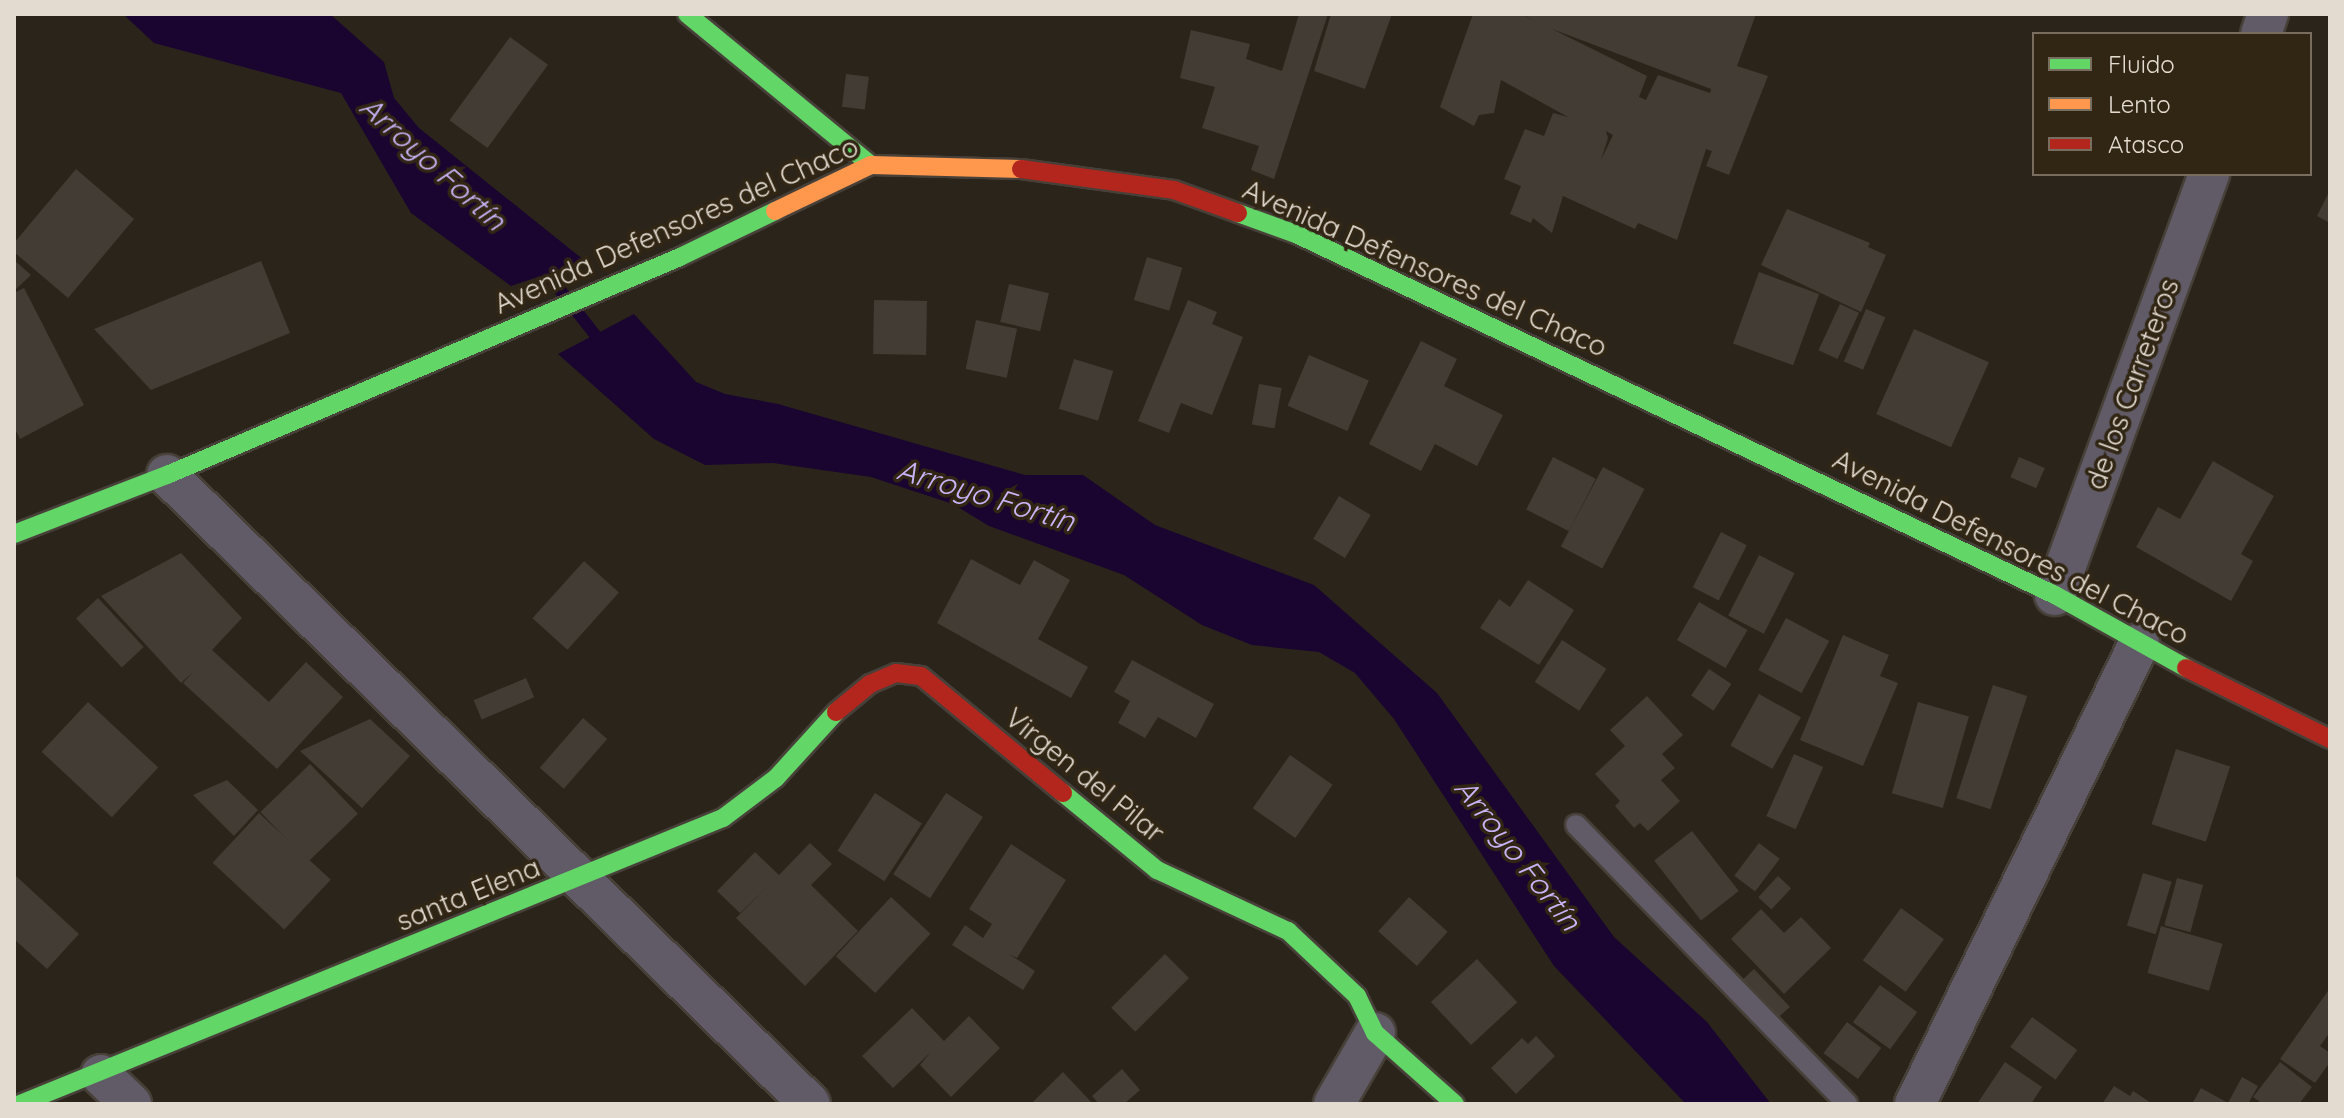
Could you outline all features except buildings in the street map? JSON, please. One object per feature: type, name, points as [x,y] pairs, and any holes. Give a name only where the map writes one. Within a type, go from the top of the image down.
[{"type":"main road","points":[[687,14],[871,165]]},
{"type":"main road","name":"Avenida Defensores del Chaco","points":[[14,534],[167,475],[680,257],[871,165],[991,165],[1174,190],[1310,241],[2055,595],[2139,644],[2330,739]]},
{"type":"main road","name":"santa Elena","points":[[20,1104],[101,1075],[577,879],[743,805],[776,778],[837,711],[870,684],[896,673]]},
{"type":"main road","name":"Virgen del Pilar","points":[[896,673],[921,676],[1157,870],[1288,931],[1357,996],[1375,1033],[1455,1104]]},
{"type":"street","name":"de los Carreteros","points":[[2055,595],[2208,176]]},
{"type":"street","points":[[167,475],[810,1104]]},
{"type":"street","points":[[1915,1104],[2139,644]]},
{"type":"street","points":[[1334,1104],[1375,1033]]},
{"type":"street","points":[[101,1075],[131,1104]]},
{"type":"lane","points":[[1576,825],[1847,1104]]},
{"type":"water","points":[[123,14],[330,14],[384,62],[394,98],[419,128],[585,261],[511,286],[411,213],[341,93],[154,43]]},
{"type":"water","points":[[634,314],[696,382],[725,394],[778,404],[1025,475],[1083,475],[1155,525],[1314,585],[1437,693],[1614,937],[1707,1022],[1771,1104],[1686,1104],[1554,966],[1394,719],[1355,673],[1319,652],[1252,645],[1202,625],[1124,575],[989,526],[953,504],[871,477],[773,463],[705,465],[654,439],[558,354]]},
{"type":"waterway","name":"Arroyo Fortín","points":[[538,262],[603,345]]},
{"type":"traffic: fast","points":[[687,14],[871,165]]},
{"type":"traffic: fast","points":[[14,534],[167,475],[680,257],[775,211]]},
{"type":"traffic: fast","points":[[1238,213],[1296,234],[2055,595],[2186,668]]},
{"type":"traffic: fast","points":[[20,1104],[723,818],[776,778],[836,712]]},
{"type":"traffic: fast","points":[[1063,793],[1157,870],[1288,931],[1357,996],[1375,1033],[1455,1104]]},
{"type":"traffic: slow","points":[[775,211],[871,165],[1021,169]]},
{"type":"traffic: jam","points":[[1021,169],[1174,190],[1238,213]]},
{"type":"traffic: jam","points":[[2186,668],[2330,739]]},
{"type":"traffic: jam","points":[[836,712],[870,684],[896,673],[921,676],[1063,793]]}]
